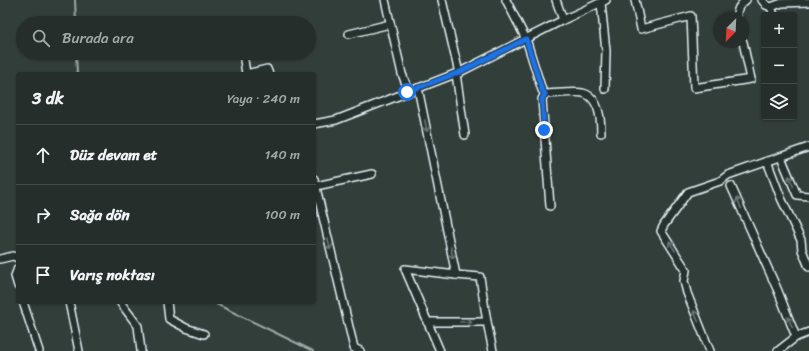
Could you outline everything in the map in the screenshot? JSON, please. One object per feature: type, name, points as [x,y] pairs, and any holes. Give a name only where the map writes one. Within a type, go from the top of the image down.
[{"type":"street","points":[[385,0],[402,74],[409,91]]},
{"type":"street","points":[[442,0],[457,73],[465,135]]},
{"type":"street","points":[[506,0],[526,39],[542,90],[545,94]]},
{"type":"street","points":[[556,0],[563,20]]},
{"type":"street","points":[[634,0],[641,29],[691,16],[694,88],[751,79],[744,48]]},
{"type":"street","points":[[737,12],[741,4],[746,0]]},
{"type":"street","points":[[762,0],[766,5],[771,7],[773,12]]},
{"type":"street","points":[[771,7],[782,1],[809,2]]},
{"type":"street","points":[[316,124],[336,120],[457,73],[563,20],[604,2],[606,51],[605,89]]},
{"type":"street","points":[[349,34],[390,24]]},
{"type":"street","points":[[244,60],[246,72]]},
{"type":"street","points":[[254,72],[267,69],[268,72]]},
{"type":"street","points":[[418,88],[456,275]]},
{"type":"street","points":[[545,94],[583,93],[588,96],[594,102],[600,116],[601,133]]},
{"type":"street","points":[[545,94],[542,99],[550,206]]},
{"type":"street","points":[[710,351],[687,293],[684,281],[686,270],[661,231],[688,192],[720,180],[728,175],[809,147]]},
{"type":"street","points":[[781,157],[797,195],[809,196]]},
{"type":"street","points":[[767,161],[781,198],[801,240],[802,250],[809,268]]},
{"type":"street","points":[[316,182],[372,174]]},
{"type":"street","points":[[316,186],[354,348],[360,351]]},
{"type":"street","points":[[732,186],[778,291],[796,337]]},
{"type":"street","points":[[0,259],[14,256],[16,257]]},
{"type":"street","points":[[440,351],[405,269],[480,277],[492,351]]},
{"type":"street","points":[[24,304],[39,351]]},
{"type":"street","points":[[69,304],[79,351]]},
{"type":"street","points":[[122,304],[138,326],[141,351]]},
{"type":"street","points":[[167,304],[169,319],[186,328],[204,334]]},
{"type":"street","points":[[427,322],[487,322]]},
{"type":"street","points":[[778,351],[796,337],[809,332]]},
{"type":"waterway","points":[[75,0],[76,16]]},
{"type":"waterway","points":[[76,60],[77,72]]},
{"type":"waterway","points":[[216,304],[313,351]]},
{"type":"route","points":[[407,92],[460,72],[526,39],[542,90],[545,94],[542,99],[544,130]]}]
